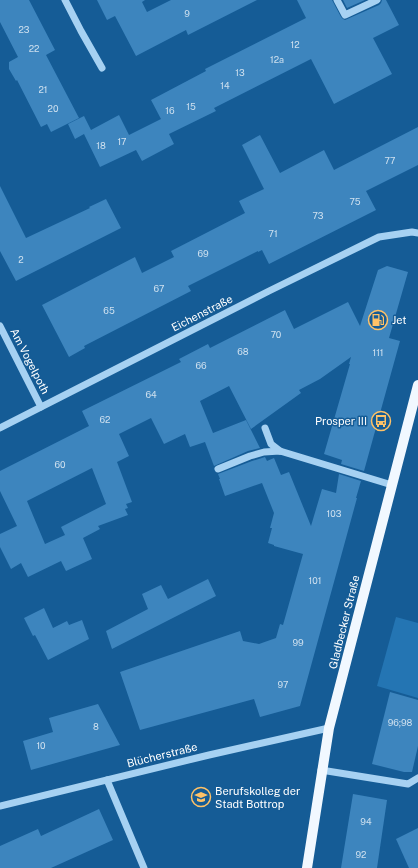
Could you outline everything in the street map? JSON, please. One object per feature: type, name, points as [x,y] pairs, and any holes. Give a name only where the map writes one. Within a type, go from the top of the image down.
[{"type":"main road","name":"Gladbecker Straße","points":[[307,868],[321,770],[329,728],[418,385]]},
{"type":"street","points":[[65,0],[102,68]]},
{"type":"street","points":[[337,0],[345,15],[377,0]]},
{"type":"street","name":"Eichenstraße","points":[[0,428],[269,291],[379,237],[412,232],[418,233]]},
{"type":"street","name":"Am Vogelpoth","points":[[0,326],[41,407]]},
{"type":"street","points":[[265,428],[271,444],[280,451]]},
{"type":"street","points":[[218,469],[250,456],[264,452],[280,451],[392,485]]},
{"type":"street","name":"Blücherstraße","points":[[0,806],[209,755],[329,728]]},
{"type":"street","points":[[321,770],[408,784],[418,778]]},
{"type":"street","points":[[107,780],[144,868]]},
{"type":"shaded area","points":[[396,617],[418,623],[418,698],[377,686]]},
{"type":"building","points":[[0,0],[29,0],[55,50],[46,55],[79,118],[51,132],[47,124],[41,127],[17,80],[16,81],[9,69],[9,62],[18,57],[0,22]]},
{"type":"building","points":[[97,0],[145,0],[142,2],[147,12],[171,0],[257,0],[188,35],[186,30],[136,56],[115,16],[107,20]]},
{"type":"building","points":[[297,0],[332,0],[341,17],[345,20],[379,5],[382,0],[386,0],[399,25],[373,38],[392,74],[334,104],[311,59],[214,108],[216,111],[169,134],[174,144],[142,161],[136,150],[100,167],[84,134],[75,139],[68,124],[84,116],[91,130],[119,115],[129,135],[161,119],[151,100],[206,71],[205,69],[306,18]]},
{"type":"building","points":[[343,0],[365,0],[347,8]]},
{"type":"building","points":[[418,127],[418,165],[366,191],[376,210],[269,264],[262,250],[258,251],[188,286],[191,291],[84,346],[85,348],[69,357],[42,305],[135,257],[142,273],[174,257],[171,251],[245,213],[239,201],[264,189],[242,145],[260,135],[280,173],[324,150],[334,170]]},
{"type":"building","points":[[0,186],[26,238],[106,199],[121,228],[16,281],[0,251]]},
{"type":"building","points":[[387,266],[408,272],[389,338],[400,341],[364,471],[341,464],[342,460],[324,454],[351,357],[320,379],[299,390],[301,393],[251,429],[229,386],[200,401],[213,433],[246,420],[260,448],[248,451],[214,466],[205,442],[190,447],[185,434],[164,444],[151,418],[119,434],[129,456],[117,462],[132,502],[126,504],[128,508],[125,509],[128,515],[98,526],[100,529],[83,538],[92,559],[66,571],[61,561],[28,577],[21,563],[11,569],[0,547],[0,534],[17,526],[0,491],[0,471],[89,426],[82,411],[181,362],[179,359],[208,344],[210,348],[285,310],[294,329],[348,302],[360,326],[378,270]],"holes":[[[92,468],[106,504],[61,527],[65,535],[45,544],[27,501]]]},
{"type":"building","points":[[265,457],[267,461],[274,458],[281,475],[289,472],[311,526],[322,489],[336,493],[339,474],[361,481],[300,706],[260,717],[254,699],[140,730],[120,672],[240,631],[243,641],[259,644],[276,638],[280,624],[283,625],[303,554],[268,543],[274,513],[262,483],[225,496],[218,474]]},
{"type":"building","points":[[208,579],[216,596],[112,649],[106,631],[148,609],[142,594],[161,585],[168,599]]},
{"type":"building","points":[[44,608],[53,628],[67,621],[69,625],[82,620],[89,639],[48,660],[24,618]]},
{"type":"building","points":[[390,692],[418,700],[418,746],[412,772],[404,772],[372,764]]},
{"type":"building","points":[[98,704],[120,745],[31,770],[23,741],[53,732],[49,718]]},
{"type":"building","points":[[353,794],[387,800],[377,868],[341,868]]},
{"type":"building","points":[[99,809],[113,840],[51,868],[0,868],[0,846],[38,829],[41,836]]},
{"type":"building","points":[[418,828],[418,868],[409,868],[396,839]]},
{"type":"place","name":"Jet","points":[[378,320]]},
{"type":"place","name":"Prosper III","points":[[381,421]]},
{"type":"place","name":"Berufskolleg der Stadt Bottrop","points":[[201,797]]}]
